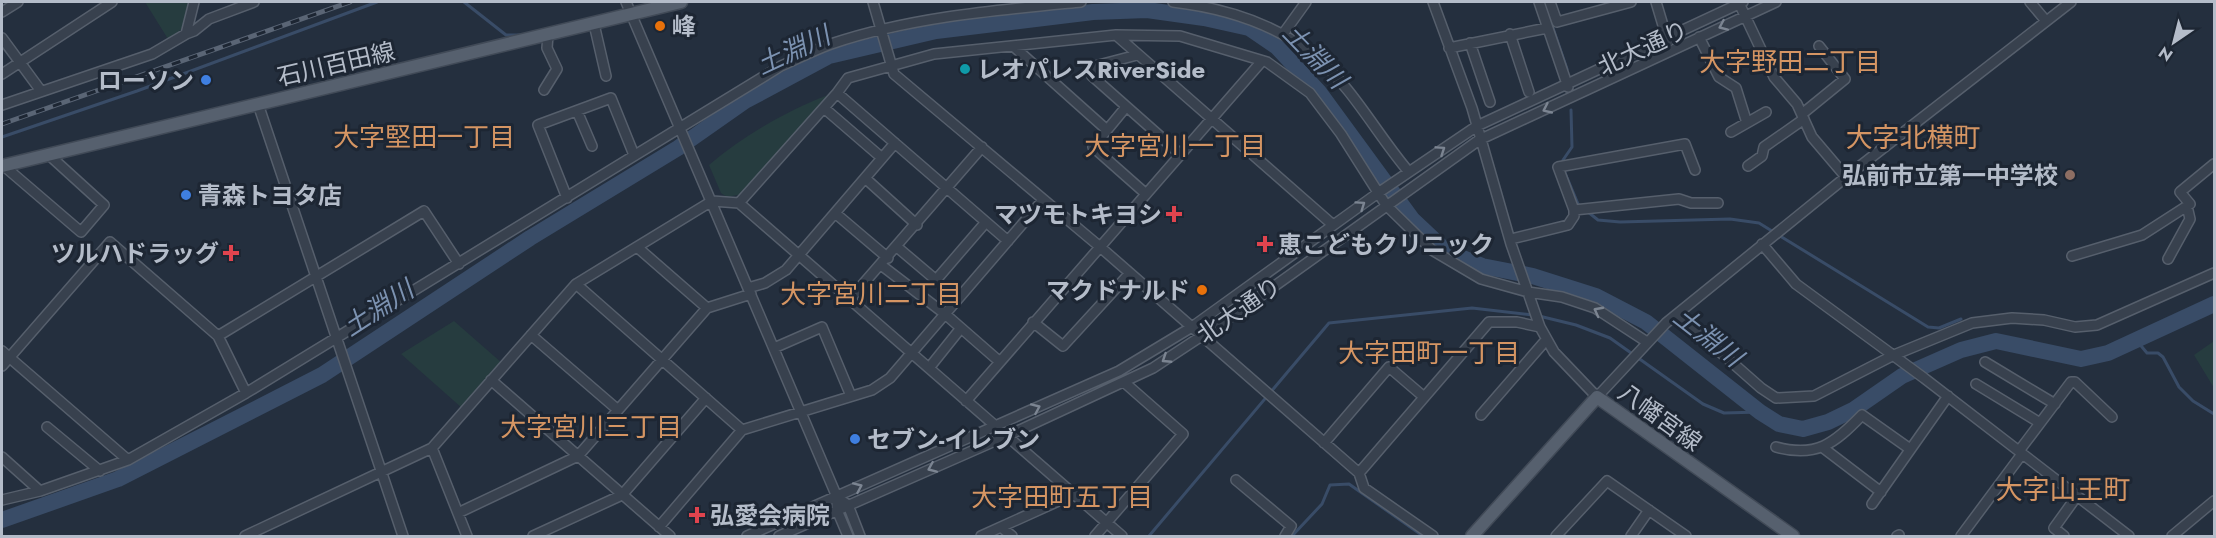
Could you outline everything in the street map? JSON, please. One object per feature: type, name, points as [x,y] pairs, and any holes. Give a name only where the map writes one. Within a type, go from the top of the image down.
[{"type":"main road","name":"石川百田線","points":[[3,166],[681,2]]},
{"type":"main road","name":"八幡宮線","points":[[1472,537],[1597,398],[1793,537]]},
{"type":"street","points":[[2,12],[18,2]]},
{"type":"street","points":[[2,74],[112,2]]},
{"type":"street","points":[[186,34],[194,2]]},
{"type":"street","points":[[2,105],[152,54],[194,31],[209,19],[254,2]]},
{"type":"street","points":[[626,2],[837,497],[837,510],[848,537]]},
{"type":"street","points":[[873,2],[894,74],[1099,246],[1359,473],[1364,488],[1433,537]]},
{"type":"street","points":[[2,500],[40,491],[128,460],[337,339],[567,198],[634,154],[681,128],[781,66],[831,44],[945,17],[1081,2]]},
{"type":"street","points":[[1173,2],[1214,7],[1283,34],[1317,58],[1344,87],[1407,173]]},
{"type":"street","points":[[1283,34],[1306,2]]},
{"type":"street","points":[[1433,2],[1477,126],[1479,141],[1546,340],[1597,398],[1666,323],[1846,177],[2071,2]]},
{"type":"street","points":[[1539,2],[1572,97]]},
{"type":"street","points":[[1550,2],[1557,22],[1631,2]]},
{"type":"street","points":[[1656,2],[1671,50]]},
{"type":"street","points":[[1741,2],[1745,16],[1774,77],[1797,104],[1812,137],[1846,177]]},
{"type":"street","name":"北大通り","points":[[747,537],[1119,371],[1192,327],[1333,225],[1477,126],[1666,37],[1724,5],[1741,2]]},
{"type":"street","name":"北大通り","points":[[779,537],[1125,383],[1202,336],[1479,141],[1776,2]]},
{"type":"street","points":[[2030,2],[2046,21]]},
{"type":"street","points":[[594,24],[606,76]]},
{"type":"street","points":[[1449,48],[1547,27]]},
{"type":"street","points":[[1116,34],[1137,55],[1333,225]]},
{"type":"street","points":[[739,203],[848,78],[889,62],[934,54],[1116,34],[1180,36],[1262,61],[1310,93],[1341,134],[1387,204],[1432,250],[1448,262],[1481,279],[1562,297],[1595,308],[1649,340]]},
{"type":"street","points":[[1510,34],[1529,92]]},
{"type":"street","points":[[544,90],[557,69],[547,48],[548,35]]},
{"type":"street","points":[[1699,37],[1719,77],[1736,88],[1747,123]]},
{"type":"street","points":[[2,38],[18,63],[41,91]]},
{"type":"street","points":[[1470,43],[1490,102]]},
{"type":"street","points":[[1013,46],[1107,130]]},
{"type":"street","points":[[1748,166],[1762,156],[1764,147],[1845,79],[1819,46]]},
{"type":"street","points":[[1137,55],[1095,66],[1092,76],[1179,153]]},
{"type":"street","points":[[966,401],[1179,153],[1262,61]]},
{"type":"street","points":[[837,93],[1008,241]]},
{"type":"street","points":[[567,198],[538,125],[611,98],[634,154]]},
{"type":"street","points":[[258,104],[403,537]]},
{"type":"street","points":[[1126,106],[1093,147],[1145,193]]},
{"type":"street","points":[[824,108],[882,159]]},
{"type":"street","points":[[577,111],[592,146]]},
{"type":"street","points":[[1731,132],[1766,112]]},
{"type":"street","points":[[458,513],[578,456],[707,308],[750,291],[779,276],[800,255],[895,143]]},
{"type":"street","points":[[1580,208],[1566,193],[1558,167],[1568,163],[1685,144],[1695,170]]},
{"type":"street","points":[[850,299],[948,189],[982,147]]},
{"type":"street","points":[[3,166],[81,232],[104,205],[49,155]]},
{"type":"street","points":[[2168,259],[2190,219],[2187,206],[2190,204],[2180,192],[2214,164]]},
{"type":"street","points":[[865,178],[916,225]]},
{"type":"street","points":[[1511,239],[1568,225],[1580,208],[1679,199],[1691,203],[1718,203]]},
{"type":"street","points":[[659,527],[742,430],[872,390],[890,378],[1043,200]]},
{"type":"street","points":[[244,537],[432,448],[576,284],[712,201],[739,203],[1122,537]]},
{"type":"street","points":[[2072,256],[2142,235],[2187,206]]},
{"type":"street","points":[[218,336],[424,212],[459,264]]},
{"type":"street","points":[[835,213],[884,262],[1000,362]]},
{"type":"street","points":[[897,247],[936,280],[986,222]]},
{"type":"street","points":[[2,366],[5,354],[110,242],[218,336],[246,393]]},
{"type":"street","points":[[1762,244],[1796,284],[1948,396],[2129,537]]},
{"type":"street","points":[[637,247],[707,308]]},
{"type":"street","points":[[1034,322],[1063,346],[1130,273]]},
{"type":"street","points":[[1677,314],[1776,398],[1814,396],[1894,355],[1972,322],[2012,318],[2043,320],[2075,327],[2097,325],[2214,273]]},
{"type":"street","points":[[576,284],[742,430]]},
{"type":"street","points":[[1359,473],[1490,322],[1539,323]]},
{"type":"street","points":[[774,348],[822,327],[851,396]]},
{"type":"street","points":[[929,368],[961,328]]},
{"type":"street","points":[[531,334],[618,410]]},
{"type":"street","points":[[1481,416],[1546,340]]},
{"type":"street","points":[[5,354],[128,460]]},
{"type":"street","points":[[1985,362],[2055,404]]},
{"type":"street","points":[[1324,443],[1389,367],[1424,397]]},
{"type":"street","points":[[491,380],[670,537]]},
{"type":"street","points":[[1961,537],[2071,382],[2075,382],[2112,417]]},
{"type":"street","points":[[1095,537],[1183,434],[1125,383]]},
{"type":"street","points":[[1976,384],[2040,423]]},
{"type":"street","points":[[1872,504],[1948,396]]},
{"type":"street","points":[[533,537],[622,495],[706,398]]},
{"type":"street","points":[[1776,447],[1798,453],[1822,447],[1846,432],[1862,415],[1911,449]]},
{"type":"street","points":[[47,427],[100,471]]},
{"type":"street","points":[[1822,447],[1881,492]]},
{"type":"street","points":[[432,448],[467,537]]},
{"type":"street","points":[[2,457],[40,491]]},
{"type":"street","points":[[1236,480],[1291,526],[1285,537]]},
{"type":"street","points":[[1556,537],[1607,481],[1686,537]]},
{"type":"street","points":[[981,537],[1074,494]]},
{"type":"street","points":[[2064,537],[2054,528],[2077,496]]},
{"type":"street","points":[[837,497],[848,505],[860,537]]},
{"type":"street","points":[[2172,537],[2214,501]]},
{"type":"street","points":[[1631,537],[1650,510]]},
{"type":"street","points":[[1001,527],[1012,537]]},
{"type":"green space","points":[[145,2],[189,2],[182,29],[168,39]]},
{"type":"green space","points":[[828,95],[742,194],[727,197],[721,193],[709,165],[766,125]]},
{"type":"green space","points":[[454,321],[502,363],[462,408],[401,354]]},
{"type":"green space","points":[[2214,341],[2214,388],[2194,355]]},
{"type":"waterway","points":[[2,137],[137,91],[377,2]]},
{"type":"waterway","points":[[464,2],[506,35],[523,35]]},
{"type":"waterway","points":[[1544,2],[1567,69]]},
{"type":"waterway","name":"土淵川","points":[[2,520],[118,479],[322,375],[530,238],[678,148],[745,101],[829,56],[936,31],[1093,12],[1147,10],[1204,18],[1249,28],[1277,47],[1319,92],[1412,219],[1446,251],[1482,266],[1533,276],[1596,296],[1646,322],[1760,412],[1779,424],[1803,429],[1828,422],[1853,410],[1902,376],[1961,350],[1996,341],[2081,359],[2108,353],[2214,304]]},
{"type":"waterway","points":[[1571,110],[1572,147],[1563,160],[1563,168],[1578,204],[1598,220],[1620,222],[1730,219],[1759,223],[1928,327],[1939,328],[1961,319]]},
{"type":"waterway","points":[[1149,536],[1329,323],[1472,308],[1533,315]]},
{"type":"waterway","points":[[1539,316],[1576,325],[1610,338],[1703,404],[1724,413],[1760,412]]},
{"type":"waterway","points":[[2137,341],[2147,353],[2158,353],[2163,357],[2179,387],[2193,401],[2214,414]]},
{"type":"waterway","points":[[1292,536],[1322,504],[1330,485],[1349,484],[1423,536]]},
{"type":"railway","points":[[2,124],[350,2]]},
{"type":"place","name":"峰","points":[[660,26]]},
{"type":"place","name":"レオパレスRiverSide","points":[[965,69]]},
{"type":"place","name":"ローソン","points":[[206,80]]},
{"type":"place","name":"弘前市立第一中学校","points":[[2070,175]]},
{"type":"place","name":"青森トヨタ店","points":[[186,195]]},
{"type":"place","name":"マツモトキヨシ","points":[[1174,214]]},
{"type":"place","name":"恵こどもクリニック","points":[[1265,244]]},
{"type":"place","name":"ツルハドラッグ","points":[[231,253]]},
{"type":"place","name":"マクドナルド","points":[[1202,290]]},
{"type":"place","name":"セブン-イレブン","points":[[855,439]]},
{"type":"place","name":"弘愛会病院","points":[[697,515]]},
{"type":"district","name":"大字野田二丁目","points":[[1790,62]]},
{"type":"district","name":"大字堅田一丁目","points":[[424,137]]},
{"type":"district","name":"大字北横町","points":[[1913,137]]},
{"type":"district","name":"大字宮川一丁目","points":[[1175,146]]},
{"type":"district","name":"大字宮川二丁目","points":[[871,294]]},
{"type":"district","name":"大字田町一丁目","points":[[1429,353]]},
{"type":"district","name":"大字宮川三丁目","points":[[591,427]]},
{"type":"district","name":"大字山王町","points":[[2063,489]]},
{"type":"district","name":"大字田町五丁目","points":[[1062,497]]}]
